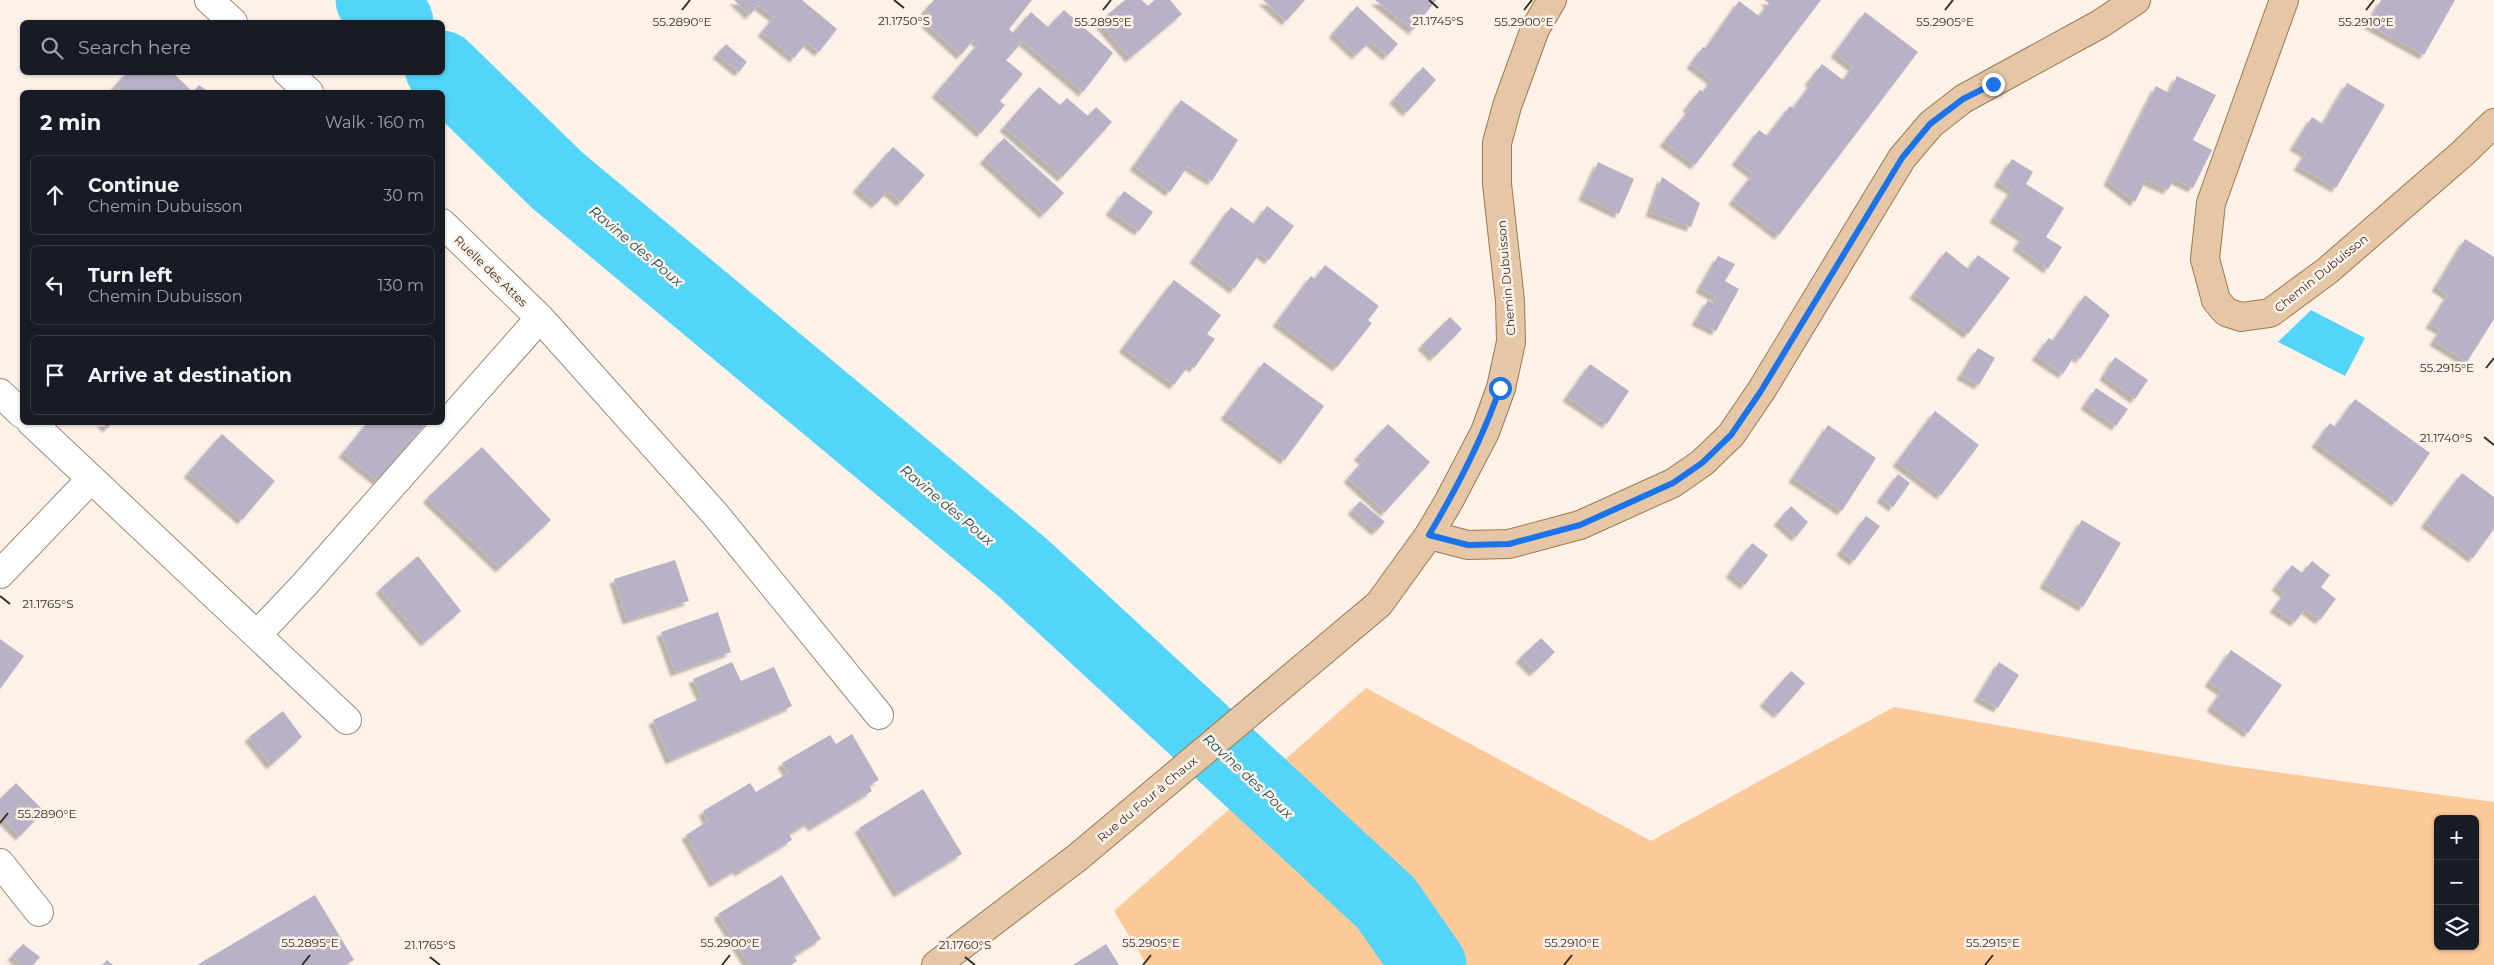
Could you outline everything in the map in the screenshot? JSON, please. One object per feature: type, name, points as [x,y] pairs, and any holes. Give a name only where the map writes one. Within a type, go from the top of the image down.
[{"type":"main road","name":"Chemin Dubuisson","points":[[1429,535],[1485,432],[1500,388],[1509,351],[1511,342],[1510,301],[1497,184],[1497,143],[1507,106],[1535,29],[1552,0]]},
{"type":"main road","points":[[1429,535],[1468,545],[1509,544],[1580,525],[1673,483],[1702,463],[1736,428],[1902,158],[1930,124],[1963,99],[2092,28],[2136,0]]},
{"type":"main road","name":"Chemin Dubuisson","points":[[2284,0],[2211,203],[2206,259],[2216,300],[2226,312],[2241,317],[2270,313],[2327,271],[2463,154],[2494,123]]},
{"type":"main road","name":"Rue du Four à Chaux","points":[[936,965],[1078,857],[1379,604],[1429,535]]},
{"type":"street","points":[[209,0],[231,20]]},
{"type":"street","points":[[290,75],[307,90]]},
{"type":"street","name":"Ruelle des Attes","points":[[445,226],[540,318],[715,514],[879,715]]},
{"type":"street","points":[[257,635],[305,584],[540,318]]},
{"type":"street","points":[[0,393],[20,412]]},
{"type":"street","points":[[34,425],[347,720]]},
{"type":"street","points":[[0,574],[91,479]]},
{"type":"street","points":[[0,863],[39,912]]},
{"type":"shaded area","points":[[1366,688],[1651,841],[1894,707],[2225,765],[2494,802],[2494,965],[1147,965],[1114,911]]},
{"type":"water","points":[[2311,310],[2365,338],[2345,376],[2278,342]]},
{"type":"building","points":[[734,0],[802,0],[837,29],[819,52],[807,42],[794,58],[762,32],[774,17],[758,5],[750,15]]},
{"type":"building","points":[[934,0],[1032,0],[1009,29],[1013,33],[1031,12],[1048,27],[1064,10],[1113,53],[1083,92],[1023,41],[1006,60],[1023,74],[1000,101],[1005,105],[981,133],[936,93],[979,43],[974,39],[961,55],[926,23],[932,16],[925,10]]},
{"type":"building","points":[[1125,0],[1142,0],[1148,6],[1154,0],[1170,0],[1182,14],[1130,58],[1099,22]]},
{"type":"building","points":[[1263,0],[1305,0],[1286,21]]},
{"type":"building","points":[[1375,0],[1436,0],[1413,30]]},
{"type":"building","points":[[1764,0],[1821,0],[1695,165],[1664,142],[1690,109],[1687,107],[1700,90],[1703,92],[1712,80],[1691,64],[1703,47],[1706,48],[1739,1],[1759,16],[1769,3]]},
{"type":"building","points":[[2381,0],[2455,0],[2424,55],[2368,24]]},
{"type":"building","points":[[1357,6],[1398,44],[1387,56],[1370,41],[1356,55],[1333,33]]},
{"type":"building","points":[[1865,12],[1918,52],[1779,235],[1733,200],[1753,174],[1736,161],[1759,130],[1767,136],[1790,106],[1793,108],[1812,83],[1809,81],[1822,64],[1843,80],[1853,67],[1835,53]]},
{"type":"building","points":[[726,44],[747,62],[739,72],[717,54]]},
{"type":"building","points":[[1423,67],[1436,80],[1407,112],[1394,99]]},
{"type":"building","points":[[124,75],[175,75],[191,90],[120,90],[115,86]]},
{"type":"building","points":[[2177,76],[2216,95],[2193,140],[2212,150],[2193,188],[2174,179],[2168,190],[2146,180],[2135,202],[2108,181],[2156,86],[2169,93]]},
{"type":"building","points":[[2347,83],[2385,105],[2336,188],[2298,166],[2306,153],[2294,146],[2312,117],[2323,124]]},
{"type":"building","points":[[199,85],[206,90],[195,90]]},
{"type":"building","points":[[1039,87],[1060,105],[1067,98],[1088,116],[1096,107],[1112,122],[1062,177],[1004,127]]},
{"type":"building","points":[[1181,100],[1238,140],[1212,181],[1188,166],[1170,192],[1134,166]]},
{"type":"building","points":[[1004,138],[1064,193],[1044,214],[984,159]]},
{"type":"building","points":[[893,147],[925,175],[901,202],[888,191],[876,204],[857,188]]},
{"type":"building","points":[[2012,159],[2033,172],[2026,184],[2064,208],[2046,237],[2062,247],[2048,269],[2017,246],[2023,237],[1994,218],[2012,190],[1998,182]]},
{"type":"building","points":[[1598,162],[1634,179],[1619,214],[1583,196]]},
{"type":"building","points":[[1662,177],[1700,203],[1691,227],[1650,212]]},
{"type":"building","points":[[1124,191],[1153,212],[1139,231],[1110,211]]},
{"type":"building","points":[[1267,206],[1294,226],[1269,260],[1260,253],[1234,289],[1194,259],[1231,207],[1254,224]]},
{"type":"building","points":[[2465,239],[2494,257],[2494,319],[2467,362],[2434,341],[2441,330],[2430,324],[2448,295],[2436,287]]},
{"type":"building","points":[[1946,251],[1968,269],[1978,255],[2010,278],[1968,334],[1914,294]]},
{"type":"building","points":[[1718,256],[1735,264],[1725,281],[1739,289],[1716,331],[1696,321],[1708,300],[1713,304],[1716,297],[1700,288]]},
{"type":"building","points":[[1325,265],[1379,306],[1368,320],[1372,323],[1337,367],[1277,322],[1311,276],[1315,279]]},
{"type":"building","points":[[1174,280],[1221,315],[1207,334],[1215,339],[1194,368],[1189,365],[1174,385],[1123,348]]},
{"type":"building","points":[[2085,295],[2110,315],[2080,359],[2075,355],[2063,374],[2036,356],[2049,338],[2053,341]]},
{"type":"building","points":[[1450,317],[1462,329],[1434,357],[1422,345]]},
{"type":"building","points":[[1978,348],[1995,358],[1979,385],[1961,375]]},
{"type":"building","points":[[2115,357],[2148,380],[2135,399],[2104,376]]},
{"type":"building","points":[[1264,362],[1324,406],[1285,460],[1225,415]]},
{"type":"building","points":[[1590,364],[1629,391],[1607,424],[1567,397]]},
{"type":"building","points":[[2096,388],[2128,409],[2116,426],[2085,405]]},
{"type":"building","points":[[2355,399],[2430,453],[2396,502],[2316,443],[2330,423],[2335,427]]},
{"type":"building","points":[[1935,411],[1979,445],[1941,495],[1897,462]]},
{"type":"building","points":[[1388,424],[1430,462],[1385,512],[1348,478],[1364,460],[1358,456]]},
{"type":"building","points":[[366,425],[425,425],[378,481],[343,453]]},
{"type":"building","points":[[1828,425],[1876,458],[1842,511],[1793,478]]},
{"type":"building","points":[[222,434],[275,481],[242,520],[188,473]]},
{"type":"building","points":[[482,447],[551,520],[500,568],[427,498]]},
{"type":"building","points":[[2462,473],[2494,497],[2494,529],[2473,558],[2425,523]]},
{"type":"building","points":[[1898,474],[1910,483],[1893,507],[1881,498]]},
{"type":"building","points":[[1360,501],[1385,522],[1376,531],[1352,510]]},
{"type":"building","points":[[1791,506],[1808,522],[1796,537],[1778,521]]},
{"type":"building","points":[[1866,516],[1880,526],[1854,561],[1841,551]]},
{"type":"building","points":[[2082,520],[2121,543],[2083,607],[2044,584]]},
{"type":"building","points":[[1752,543],[1768,555],[1745,585],[1730,573]]},
{"type":"building","points":[[418,556],[461,611],[425,642],[380,589]]},
{"type":"building","points":[[675,560],[689,601],[627,620],[614,579]]},
{"type":"building","points":[[2312,561],[2330,575],[2321,587],[2336,599],[2320,620],[2305,609],[2295,622],[2274,608],[2285,593],[2276,586],[2292,565],[2302,573]]},
{"type":"building","points":[[718,612],[731,652],[675,672],[661,632]]},
{"type":"building","points":[[1541,638],[1555,652],[1534,672],[1520,658]]},
{"type":"building","points":[[0,639],[24,656],[0,689]]},
{"type":"building","points":[[2231,650],[2282,685],[2248,733],[2211,707],[2222,691],[2209,682]]},
{"type":"building","points":[[732,662],[741,681],[774,667],[792,706],[670,760],[653,720],[702,698],[693,679]]},
{"type":"building","points":[[1999,662],[2019,675],[1998,708],[1978,697]]},
{"type":"building","points":[[1791,671],[1805,683],[1778,714],[1764,702]]},
{"type":"building","points":[[283,711],[302,737],[271,765],[249,737]]},
{"type":"building","points":[[852,734],[879,780],[869,785],[872,791],[813,827],[809,822],[789,834],[792,840],[739,872],[737,869],[714,883],[686,835],[708,821],[703,811],[750,783],[756,792],[788,773],[782,763],[830,735],[836,744]]},
{"type":"building","points":[[16,783],[44,811],[20,836],[0,816],[0,799]]},
{"type":"building","points":[[923,789],[962,854],[898,893],[859,828]]},
{"type":"building","points":[[782,875],[821,939],[794,956],[797,961],[791,965],[749,965],[718,914]]},
{"type":"building","points":[[315,895],[354,960],[345,965],[197,965]]},
{"type":"building","points":[[23,944],[40,957],[33,965],[22,965],[12,956]]},
{"type":"building","points":[[1106,944],[1119,965],[1073,965]]},
{"type":"building","points":[[107,960],[113,965],[102,965]]},
{"type":"waterway","name":"Ravine des Poux","points":[[373,0],[394,20]]},
{"type":"waterway","name":"Ravine des Poux","points":[[445,71],[558,181],[1022,567],[1386,903],[1429,965]]},
{"type":"route","points":[[1500,388],[1485,432],[1429,535],[1468,545],[1509,544],[1580,525],[1673,483],[1702,463],[1731,435],[1761,391],[1902,158],[1930,124],[1963,99],[1993,84]]}]
